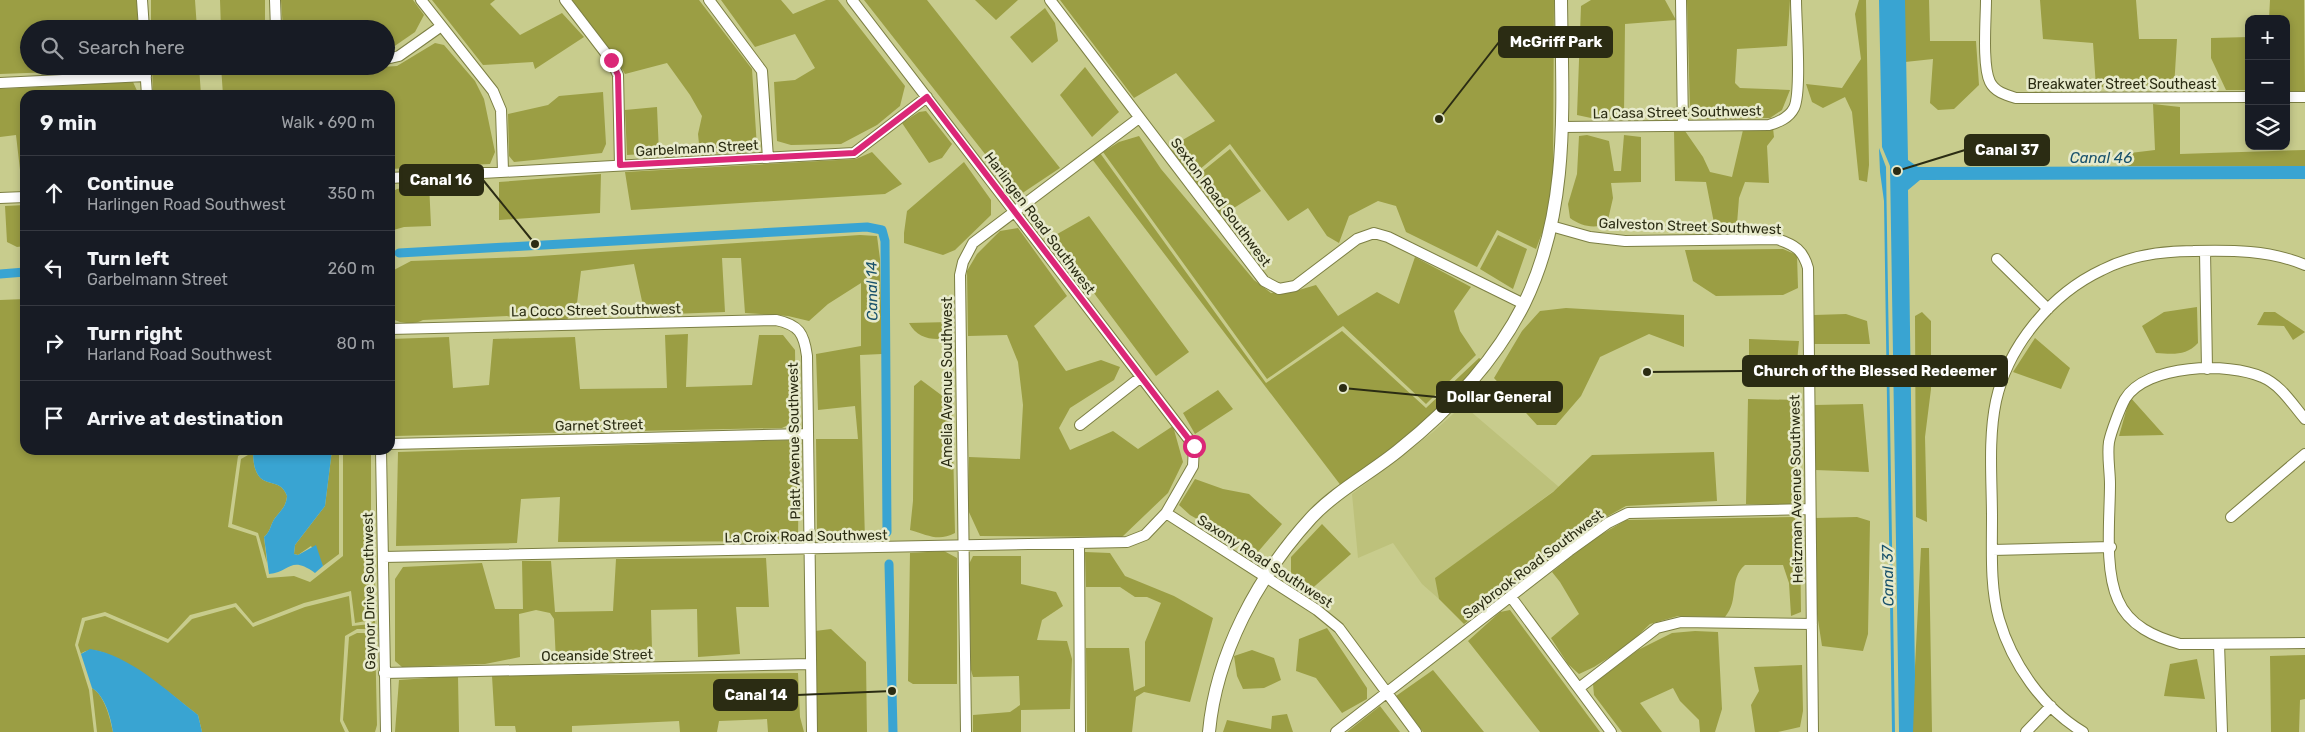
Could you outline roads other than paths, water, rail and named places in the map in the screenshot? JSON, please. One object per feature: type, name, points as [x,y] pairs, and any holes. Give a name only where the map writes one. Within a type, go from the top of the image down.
[{"type":"street","points":[[142,0],[143,20]]},
{"type":"street","points":[[275,0],[276,20]]},
{"type":"street","points":[[421,0],[440,27],[493,92],[501,110],[503,171]]},
{"type":"street","points":[[565,0],[611,60],[618,75],[620,165]]},
{"type":"street","points":[[709,0],[762,70],[765,84],[768,158]]},
{"type":"street","name":"Harlingen Road Southwest","points":[[852,0],[1194,446],[1193,466]]},
{"type":"street","name":"Sexton Road Southwest","points":[[1050,0],[1264,281],[1279,289],[1295,286],[1357,239],[1374,233],[1388,237],[1524,304]]},
{"type":"street","points":[[1209,732],[1210,717],[1223,666],[1246,612],[1266,577],[1312,518],[1350,486],[1399,450],[1454,402],[1500,344],[1524,304],[1551,226],[1561,172],[1561,0]]},
{"type":"street","points":[[1681,0],[1683,126]]},
{"type":"street","name":"La Casa Street Southwest","points":[[1562,127],[1769,125],[1782,120],[1794,108],[1797,92],[1796,0]]},
{"type":"street","name":"Breakwater Street Southeast","points":[[1986,0],[1986,68],[1990,82],[1997,90],[2016,98],[2245,97]]},
{"type":"street","points":[[395,57],[440,27]]},
{"type":"street","points":[[0,82],[92,75]]},
{"type":"street","points":[[145,75],[147,90]]},
{"type":"street","name":"Garbelmann Street","points":[[395,178],[854,153],[927,97]]},
{"type":"street","points":[[2290,97],[2305,97]]},
{"type":"street","name":"Amelia Avenue Southwest","points":[[966,732],[960,275],[963,262],[973,243],[1139,118]]},
{"type":"street","points":[[0,198],[20,197]]},
{"type":"street","name":"Galveston Street Southwest","points":[[1551,226],[1590,237],[1625,241],[1777,239],[1798,248]]},
{"type":"street","name":"Heitzman Avenue Southwest","points":[[1798,248],[1804,254],[1808,268],[1813,732]]},
{"type":"street","points":[[2205,250],[2206,369]]},
{"type":"street","points":[[2084,732],[2051,706],[2033,685],[2012,653],[1999,619],[1994,587],[1992,550],[1991,440],[1996,400],[2010,360],[2027,333],[2048,309],[2074,286],[2102,269],[2138,257],[2178,251],[2240,250],[2269,255],[2305,265]]},
{"type":"street","points":[[1997,259],[2048,309]]},
{"type":"street","name":"La Coco Street Southwest","points":[[395,329],[776,320],[789,323],[800,331]]},
{"type":"street","name":"Platt Avenue Southwest","points":[[800,331],[807,356],[812,732]]},
{"type":"street","points":[[2305,418],[2278,387],[2264,377],[2244,370],[2206,369],[2172,371],[2142,382],[2125,399],[2110,442],[2110,547],[2112,576],[2118,600],[2127,615],[2144,630],[2161,639],[2180,644],[2305,643]]},
{"type":"street","points":[[1080,425],[1141,377]]},
{"type":"street","name":"Garnet Street","points":[[395,444],[808,434]]},
{"type":"street","points":[[2231,517],[2305,454]]},
{"type":"street","name":"Gaynor Drive Southwest","points":[[381,455],[386,732]]},
{"type":"street","name":"La Croix Road Southwest","points":[[383,557],[810,550],[1127,542],[1145,536],[1166,513],[1193,466]]},
{"type":"street","name":"Saybrook Road Southwest","points":[[1336,732],[1608,523],[1628,513],[1810,509]]},
{"type":"street","name":"Saxony Road Southwest","points":[[1166,513],[1316,610],[1339,628],[1416,732]]},
{"type":"street","points":[[1079,543],[1080,732]]},
{"type":"street","points":[[1992,550],[2110,547]]},
{"type":"street","points":[[1511,597],[1611,732]]},
{"type":"street","points":[[1578,688],[1657,628],[1681,622],[1812,624]]},
{"type":"street","points":[[2219,644],[2222,732]]},
{"type":"street","name":"Oceanside Street","points":[[384,673],[811,664]]},
{"type":"street","points":[[2026,732],[2051,706]]},
{"type":"water","points":[[1879,0],[1905,0],[1908,160],[1918,167],[2305,166],[2305,179],[1920,180],[1908,190],[1915,676],[1913,732],[1899,732],[1890,166],[1882,147]]},
{"type":"water","points":[[1879,148],[1886,167],[1895,732],[1892,732],[1884,201]]},
{"type":"water","points":[[253,455],[331,455],[325,506],[295,545],[294,554],[298,555],[316,545],[323,566],[315,573],[300,565],[295,565],[269,574],[264,537],[284,506],[287,496],[278,485],[262,479],[257,474]]},
{"type":"water","points":[[90,649],[119,658],[161,685],[198,715],[202,732],[113,732],[107,708],[97,692],[92,688],[81,654]]},
{"type":"waterway","points":[[399,253],[867,227],[882,230],[885,241],[887,532]]},
{"type":"waterway","points":[[0,274],[20,272]]},
{"type":"waterway","name":"Canal 14","points":[[889,564],[893,732]]},
{"type":"place","name":"McGriff Park","points":[[1439,119]]},
{"type":"place","name":"Canal 37","points":[[1897,171]]},
{"type":"place","name":"Canal 16","points":[[535,244]]},
{"type":"place","name":"Church of the Blessed Redeemer","points":[[1647,372]]},
{"type":"place","name":"Dollar General","points":[[1343,388]]},
{"type":"place","name":"Canal 14","points":[[892,691]]},
{"type":"water label","name":"Canal 46","points":[[2101,158]]}]
